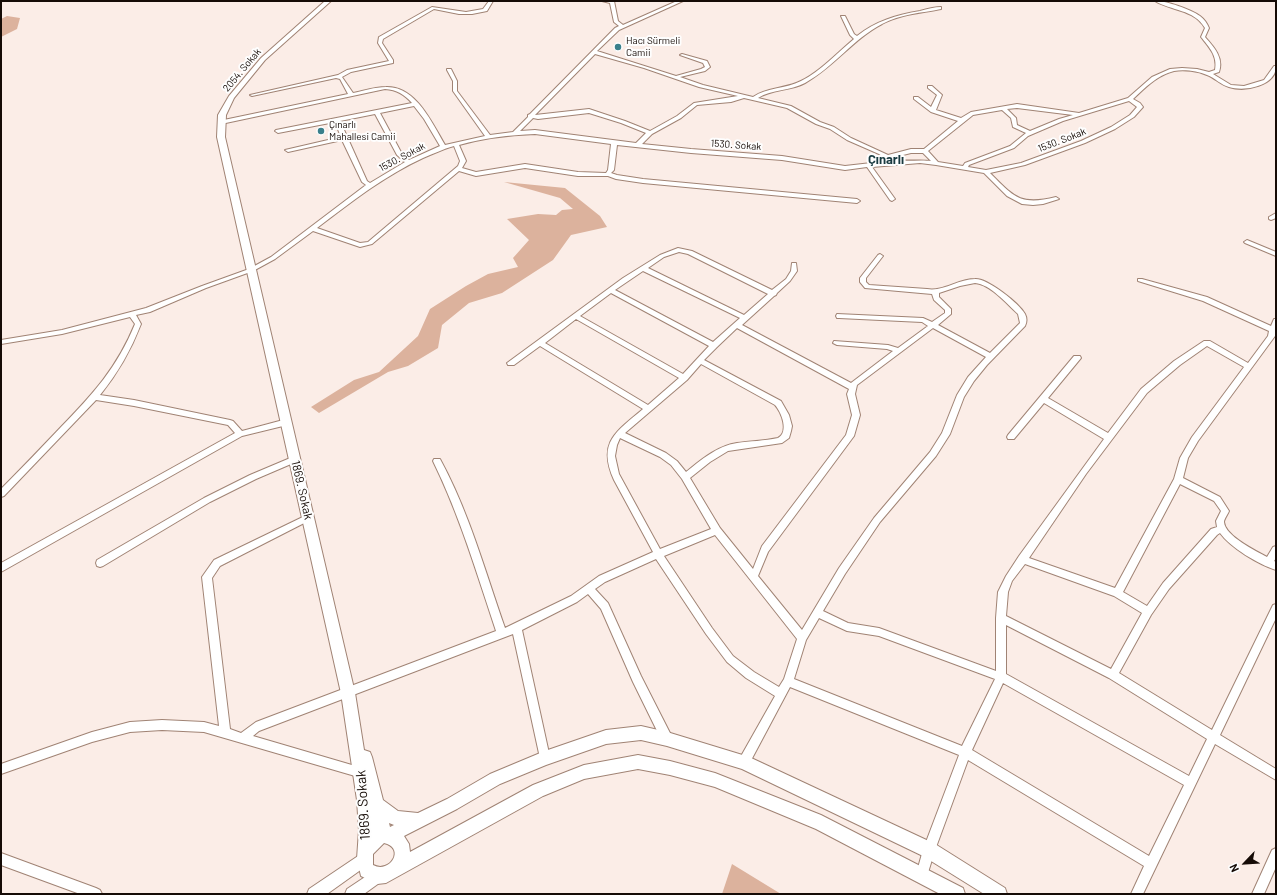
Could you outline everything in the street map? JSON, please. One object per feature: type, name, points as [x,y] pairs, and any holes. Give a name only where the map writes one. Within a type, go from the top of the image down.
[{"type":"main road","name":"2054. Sokak","points":[[251,270],[222,138],[222,115],[231,97],[263,59],[328,1]]},
{"type":"main road","name":"1869. Sokak","points":[[251,270],[352,711],[377,805],[387,835]]},
{"type":"main road","name":"1869. Sokak","points":[[352,711],[362,772],[367,816],[365,856]]},
{"type":"main road","points":[[957,894],[821,823],[715,780],[670,768],[638,762],[584,772],[538,790],[384,876],[377,876],[367,870],[365,856],[373,841],[423,819],[495,779],[545,758],[606,737],[641,733],[667,739],[744,762],[929,850],[999,894]]},
{"type":"main road","points":[[377,805],[390,816],[398,820],[409,821],[423,819]]},
{"type":"main road","points":[[387,835],[396,838],[403,848],[401,862],[396,869]]},
{"type":"street","points":[[252,95],[338,76],[349,71],[390,62],[391,60],[380,43],[381,38],[433,8],[470,14],[486,10],[491,1]]},
{"type":"street","points":[[604,1],[612,1],[616,22],[622,26]]},
{"type":"street","points":[[515,133],[610,35],[622,26],[681,1]]},
{"type":"street","points":[[1157,1],[1195,15],[1205,24],[1207,28],[1203,38],[1213,47],[1218,66],[1216,71],[1209,74]]},
{"type":"street","points":[[754,99],[761,94],[790,87],[811,77],[829,65],[858,39],[883,22],[940,8]]},
{"type":"street","points":[[843,17],[852,36],[858,39]]},
{"type":"street","points":[[594,52],[701,86],[789,107],[818,123],[832,128],[849,139],[881,152],[894,162]]},
{"type":"street","points":[[676,77],[703,70],[708,67],[705,62],[682,55]]},
{"type":"street","points":[[964,168],[967,164],[1012,147],[1030,133],[1078,114],[1130,99],[1154,78],[1172,70],[1190,69],[1209,74],[1230,86],[1244,88],[1266,81],[1276,67]]},
{"type":"street","points":[[449,70],[454,81],[455,91],[489,136]]},
{"type":"street","points":[[338,76],[343,79],[351,95]]},
{"type":"street","points":[[221,122],[392,87],[407,95],[415,104],[443,147]]},
{"type":"street","points":[[930,87],[940,95],[940,99],[934,105],[933,111]]},
{"type":"street","points":[[637,144],[650,133],[679,117],[696,104],[731,100],[742,97]]},
{"type":"street","points":[[916,98],[933,111],[962,120]]},
{"type":"street","name":"1530. Sokak","points":[[1,342],[62,332],[148,310],[251,270],[273,258],[370,185],[408,162],[443,147],[489,136],[535,132],[691,152],[782,158],[845,168],[894,162],[936,162],[986,172],[1040,158],[1083,142],[1113,128],[1132,116],[1140,106],[1130,99]]},
{"type":"street","points":[[278,131],[415,104]]},
{"type":"street","points":[[887,157],[911,151],[925,151],[971,114],[1017,106],[1078,114]]},
{"type":"street","points":[[1004,109],[1012,118],[1015,126],[1030,133]]},
{"type":"street","points":[[530,116],[538,117],[587,110],[650,133]]},
{"type":"street","points":[[376,112],[400,155],[408,162]]},
{"type":"street","points":[[337,120],[365,182],[370,185]]},
{"type":"street","points":[[288,150],[344,138]]},
{"type":"street","points":[[608,174],[611,170],[614,143]]},
{"type":"street","points":[[312,228],[360,245],[368,244],[458,169],[463,161],[456,144]]},
{"type":"street","points":[[925,151],[936,162]]},
{"type":"street","points":[[458,169],[476,174],[525,166],[593,176],[608,174],[614,177],[634,180],[858,201]]},
{"type":"street","points":[[868,166],[892,199]]},
{"type":"street","points":[[986,172],[1018,201],[1037,203],[1056,199]]},
{"type":"street","points":[[1247,242],[1276,254]]},
{"type":"street","points":[[511,363],[610,290],[672,251],[684,250],[774,294]]},
{"type":"street","points":[[744,762],[788,681],[802,638],[842,571],[877,520],[933,454],[946,434],[960,397],[971,379],[991,356],[1023,324],[1024,318],[1021,313],[988,285],[979,281],[970,282],[936,293],[927,291],[867,287],[863,282],[863,278],[880,256]]},
{"type":"street","points":[[781,694],[750,675],[730,659],[709,631],[658,555],[612,468],[611,449],[614,440],[619,434],[684,378],[714,345],[774,294],[792,276],[794,264]]},
{"type":"street","points":[[643,268],[745,318]]},
{"type":"street","points":[[1140,280],[1204,299],[1273,330]]},
{"type":"street","points":[[610,290],[714,345]]},
{"type":"street","points":[[753,576],[757,573],[760,556],[850,436],[856,415],[851,394],[852,387],[856,382],[949,313],[947,308],[936,298],[936,293]]},
{"type":"street","points":[[1,494],[95,397],[111,377],[132,341],[138,324],[132,314]]},
{"type":"street","points":[[575,316],[684,378]]},
{"type":"street","points":[[839,316],[920,319],[991,356]]},
{"type":"street","points":[[1117,593],[1178,479],[1184,458],[1195,439],[1271,336],[1276,321]]},
{"type":"street","points":[[737,325],[852,387]]},
{"type":"street","points":[[540,343],[648,408]]},
{"type":"street","points":[[837,344],[888,347],[898,351]]},
{"type":"street","points":[[922,875],[929,850],[965,752],[1001,677],[1001,618],[1003,592],[1009,579],[1138,398],[1150,385],[1177,363],[1207,344],[1248,366]]},
{"type":"street","points":[[1011,437],[1077,358]]},
{"type":"street","points":[[685,477],[711,457],[726,450],[746,445],[780,441],[786,436],[787,432],[785,412],[778,403],[700,361]]},
{"type":"street","points":[[95,397],[134,403],[230,423],[240,434]]},
{"type":"street","points":[[1043,399],[1109,438]]},
{"type":"street","points":[[1,568],[240,434],[287,422]]},
{"type":"street","points":[[619,434],[663,455],[674,463],[685,477],[717,531],[802,638]]},
{"type":"street","points":[[100,563],[207,500],[253,476],[295,458]]},
{"type":"street","points":[[437,461],[448,482],[466,526],[502,634]]},
{"type":"street","points":[[1178,479],[1220,502],[1225,511],[1220,520],[1222,529],[1234,542],[1272,564],[1276,550]]},
{"type":"street","points":[[225,734],[207,577],[216,563],[309,518]]},
{"type":"street","points":[[1113,675],[1148,612],[1166,586],[1208,538],[1214,532],[1222,529]]},
{"type":"street","points":[[242,739],[256,727],[517,628],[574,599],[602,579],[638,562],[717,531]]},
{"type":"street","points":[[1022,559],[1117,593],[1148,612]]},
{"type":"street","points":[[589,588],[605,606],[637,679],[667,739]]},
{"type":"street","points":[[1137,894],[1276,608]]},
{"type":"street","points":[[818,613],[846,627],[879,632],[1001,677],[1191,783]]},
{"type":"street","points":[[1001,618],[1113,675],[1276,775]]},
{"type":"street","points":[[517,628],[545,758]]},
{"type":"street","points":[[788,681],[965,752],[1152,864]]},
{"type":"street","points":[[1,769],[92,737],[130,727],[162,725],[204,727],[362,772]]},
{"type":"street","points":[[1258,894],[1276,854]]},
{"type":"street","points":[[314,894],[365,856]]},
{"type":"street","points":[[1,859],[96,894]]},
{"type":"street","points":[[352,894],[377,876]]},
{"type":"shaded area","points":[[7,16],[20,18],[17,29],[1,37],[1,19]]},
{"type":"shaded area","points":[[504,182],[565,188],[600,216],[607,227],[571,235],[553,260],[502,293],[469,303],[442,325],[438,348],[408,366],[388,372],[319,413],[311,407],[354,380],[379,372],[418,336],[430,309],[488,274],[518,267],[513,258],[529,240],[507,219],[538,214],[556,215],[562,210],[573,209],[560,198]]},
{"type":"shaded area","points":[[732,864],[781,894],[722,894]]},
{"type":"place","name":"Hacı Sürmeli Camii","points":[[618,47]]},
{"type":"place","name":"Çınarlı Mahallesi Camii","points":[[321,131]]},
{"type":"district","name":"Çınarlı","points":[[886,160]]}]
